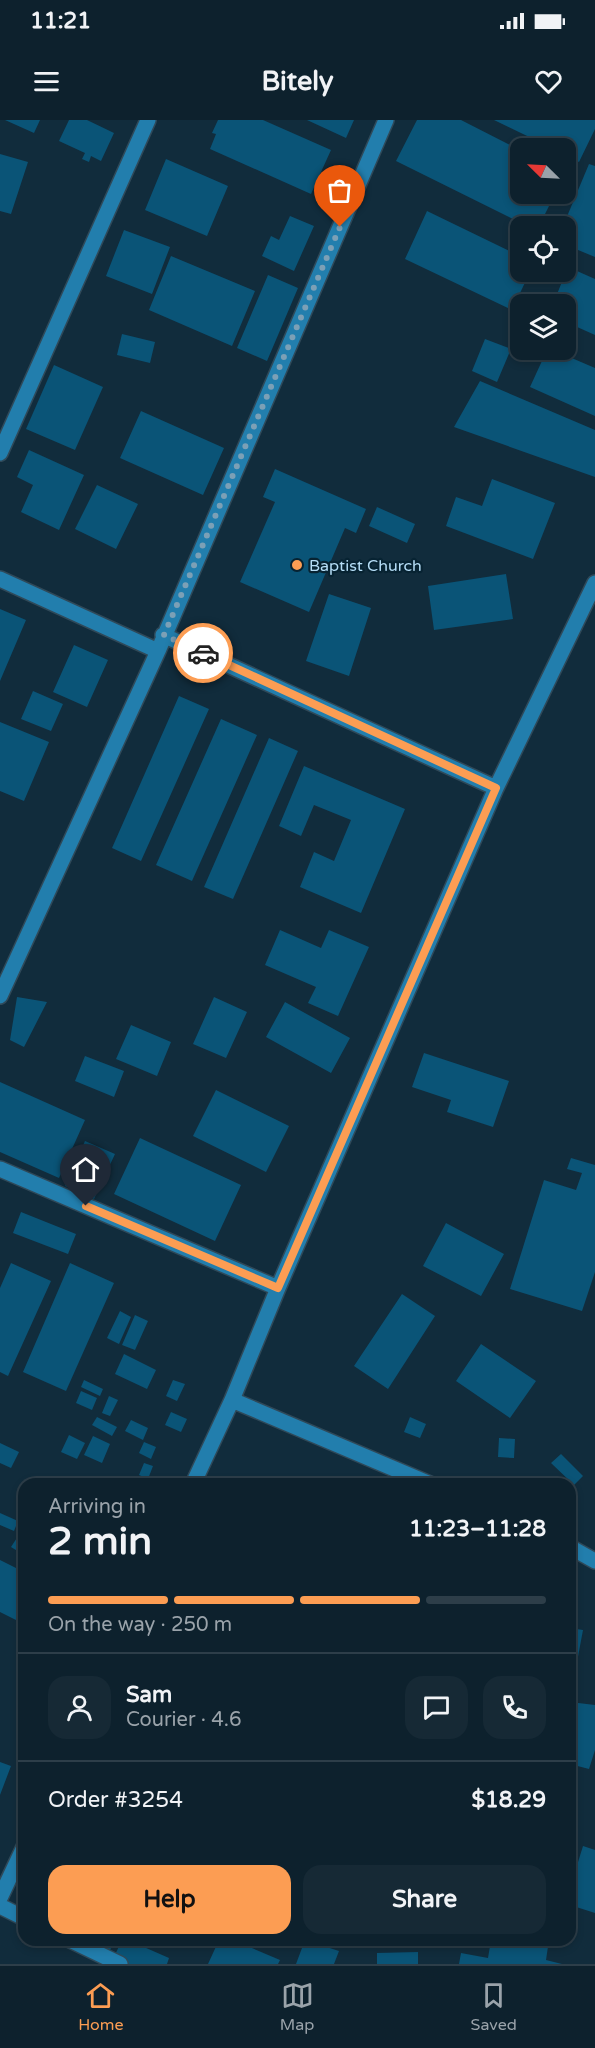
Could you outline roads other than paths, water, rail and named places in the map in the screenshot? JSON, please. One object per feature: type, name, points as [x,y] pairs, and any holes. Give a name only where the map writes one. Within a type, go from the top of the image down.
[{"type":"street","points":[[0,453],[148,120]]},
{"type":"street","points":[[0,996],[158,651],[386,120]]},
{"type":"street","points":[[0,579],[158,651]]},
{"type":"street","points":[[196,1478],[232,1400],[278,1288],[496,788],[595,583]]},
{"type":"street","points":[[164,635],[496,788]]},
{"type":"street","points":[[0,1169],[278,1288]]},
{"type":"street","points":[[232,1400],[416,1478]]},
{"type":"street","points":[[576,1550],[595,1561]]},
{"type":"street","points":[[0,1898],[18,1860]]},
{"type":"street","points":[[0,1906],[18,1914]]},
{"type":"street","points":[[82,1946],[120,1964]]},
{"type":"place","name":"Baptist Church","points":[[297,565]]}]
